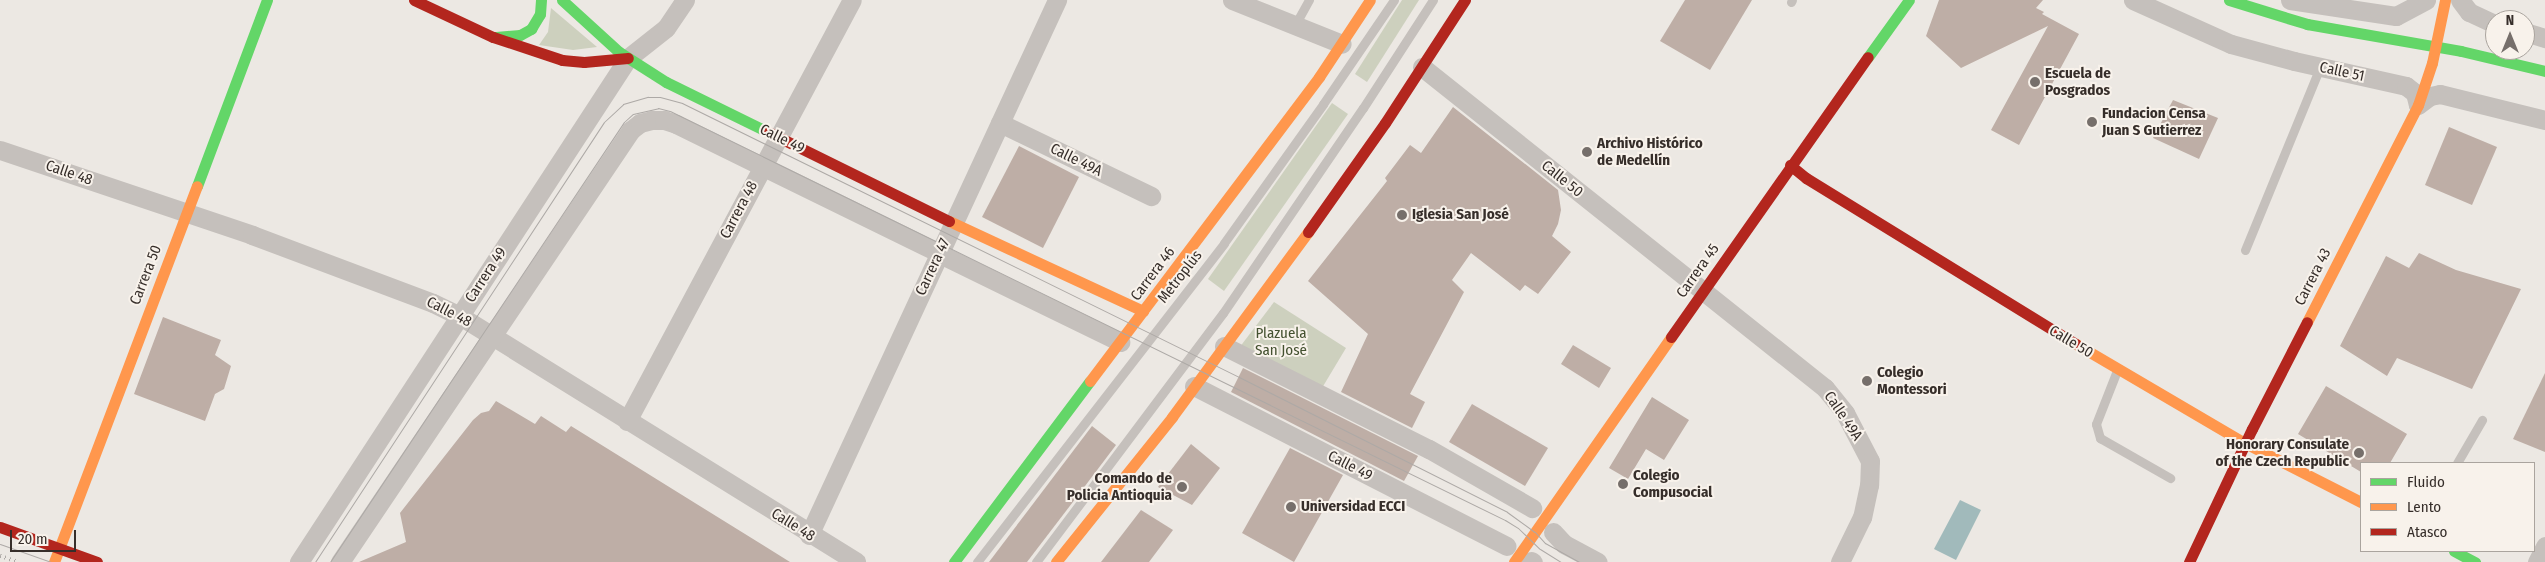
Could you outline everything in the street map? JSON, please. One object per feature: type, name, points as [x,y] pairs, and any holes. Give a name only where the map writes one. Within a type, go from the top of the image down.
[{"type":"main road","name":"Carrera 50","points":[[54,562],[267,0]]},
{"type":"main road","points":[[414,0],[493,37],[562,60],[584,62],[628,58]]},
{"type":"main road","points":[[493,37],[520,35],[530,29],[540,14],[541,0]]},
{"type":"main road","name":"Calle 49","points":[[562,0],[628,58],[666,82],[954,223],[1143,311]]},
{"type":"main road","name":"Carrera 46","points":[[954,562],[1342,44],[1370,0]]},
{"type":"main road","points":[[1056,562],[1194,386],[1288,261],[1422,67],[1465,0]]},
{"type":"main road","name":"Carrera 45","points":[[1510,554],[1703,291],[1790,165],[1909,0]]},
{"type":"main road","points":[[2229,0],[2307,24],[2435,47],[2545,71]]},
{"type":"main road","name":"Carrera 43","points":[[2189,562],[2245,443],[2418,105],[2435,47],[2445,0]]},
{"type":"main road","name":"Calle 50","points":[[1790,165],[1806,178],[2117,370],[2245,443],[2360,501]]},
{"type":"main road","points":[[0,528],[97,562]]},
{"type":"main road","points":[[2456,552],[2474,562]]},
{"type":"street","name":"Carrera 49","points":[[299,562],[628,58],[666,28],[685,0]]},
{"type":"street","name":"Carrera 48","points":[[627,421],[852,0]]},
{"type":"street","name":"Carrera 47","points":[[809,535],[1057,0]]},
{"type":"street","points":[[1232,0],[1342,44]]},
{"type":"street","name":"Calle 51","points":[[2133,0],[2231,44],[2320,67],[2406,86],[2415,93],[2418,105]]},
{"type":"street","points":[[2290,0],[2396,16],[2426,0]]},
{"type":"street","points":[[2460,0],[2469,12],[2485,19]]},
{"type":"street","name":"Calle 50","points":[[1422,67],[1703,291]]},
{"type":"street","points":[[2418,105],[2430,96],[2440,94],[2545,120]]},
{"type":"street","points":[[340,562],[631,130],[640,123],[664,120],[676,124],[1120,342]]},
{"type":"street","name":"Calle 49A","points":[[1000,123],[1151,196]]},
{"type":"street","name":"Calle 48","points":[[0,150],[186,212],[354,273],[460,316],[809,535],[856,562]]},
{"type":"street","name":"Calle 49A","points":[[1703,291],[1825,388],[1845,413],[1860,439],[1870,461],[1869,485],[1862,517],[1840,562]]},
{"type":"street","points":[[1224,346],[1429,449],[1532,508]]},
{"type":"street","name":"Calle 49","points":[[1194,386],[1510,554]]},
{"type":"street","points":[[1553,532],[1564,544],[1598,562]]},
{"type":"street","points":[[2537,562],[2545,546]]},
{"type":"lane","points":[[1295,25],[1309,0]]},
{"type":"lane","name":"Metroplús","points":[[978,562],[1224,243],[1329,96],[1394,0]]},
{"type":"lane","points":[[1036,562],[1223,313],[1364,108],[1433,0]]},
{"type":"lane","points":[[2245,250],[2320,67]]},
{"type":"lane","points":[[2117,370],[2096,424],[2100,438],[2170,478]]},
{"type":"lane","points":[[2458,462],[2482,420]]},
{"type":"green space","points":[[1402,0],[1419,0],[1367,82],[1355,74]]},
{"type":"green space","points":[[551,8],[597,47],[573,50],[539,45],[548,32]]},
{"type":"green space","points":[[1332,103],[1348,114],[1224,291],[1208,279]]},
{"type":"green space","name":"Plazuela San José","points":[[1274,302],[1346,348],[1319,393],[1236,352]]},
{"type":"water","points":[[1960,500],[1981,510],[1956,560],[1934,549]]},
{"type":"building","points":[[1685,0],[1752,0],[1710,70],[1660,41]]},
{"type":"building","points":[[1939,0],[2043,0],[2036,8],[2044,12],[2042,14],[2079,34],[2019,145],[1991,130],[2048,26],[1961,68],[1926,36]]},
{"type":"building","points":[[2173,100],[2218,118],[2199,159],[2153,138]]},
{"type":"building","points":[[1453,107],[1558,190],[1561,210],[1558,224],[1552,236],[1571,252],[1538,294],[1525,285],[1520,291],[1471,253],[1452,280],[1464,292],[1410,394],[1425,402],[1412,428],[1341,392],[1368,334],[1308,281],[1387,181],[1385,178],[1410,145],[1421,153]]},
{"type":"building","points":[[2449,127],[2497,147],[2472,205],[2425,185]]},
{"type":"building","points":[[1019,146],[1079,177],[1043,248],[982,217]]},
{"type":"building","points":[[2419,253],[2456,270],[2521,289],[2472,389],[2397,358],[2387,376],[2340,346],[2386,256],[2409,268]]},
{"type":"building","points":[[163,317],[221,340],[215,355],[231,366],[224,389],[215,394],[205,421],[134,394]]},
{"type":"building","points":[[1573,345],[1611,368],[1599,388],[1561,364]]},
{"type":"building","points":[[1243,368],[1418,456],[1404,481],[1231,392]]},
{"type":"building","points":[[2545,373],[2545,452],[2513,439]]},
{"type":"building","points":[[2326,386],[2407,434],[2391,462],[2360,462],[2360,471],[2298,434]]},
{"type":"building","points":[[1652,397],[1689,420],[1664,460],[1646,449],[1628,479],[1609,468]]},
{"type":"building","points":[[496,401],[535,424],[541,416],[566,432],[571,426],[790,562],[359,562],[406,542],[400,513],[473,420],[481,413],[489,411]]},
{"type":"building","points":[[1472,404],[1548,448],[1525,486],[1449,442]]},
{"type":"building","points":[[1092,426],[1116,445],[1079,494],[1027,562],[989,562]]},
{"type":"building","points":[[1191,444],[1220,468],[1192,505],[1158,487]]},
{"type":"building","name":"Universidad ECCI","points":[[1290,448],[1343,475],[1294,562],[1242,533]]},
{"type":"building","points":[[1141,510],[1173,530],[1149,562],[1101,562]]},
{"type":"tram line","points":[[315,562],[604,122],[623,104],[648,97],[660,97],[682,103],[1239,377],[1507,512],[1535,532],[1545,543],[1579,562]]},
{"type":"tram line","points":[[330,562],[624,122],[633,114],[658,108],[670,111],[1505,520],[1518,528],[1540,549],[1561,562]]},
{"type":"tram line","points":[[0,544],[51,562]]},
{"type":"railway","points":[[0,556],[18,562]]},
{"type":"traffic: fast","points":[[197,186],[267,0]]},
{"type":"traffic: fast","points":[[496,37],[520,35],[531,29],[540,14],[541,0]]},
{"type":"traffic: fast","points":[[562,0],[619,52],[666,82],[766,131]]},
{"type":"traffic: fast","points":[[1868,57],[1909,0]]},
{"type":"traffic: fast","points":[[2229,0],[2307,24],[2461,51],[2545,71]]},
{"type":"traffic: fast","points":[[954,562],[1090,381]]},
{"type":"traffic: fast","points":[[2456,552],[2475,562]]},
{"type":"traffic: slow","points":[[1090,381],[1319,77],[1370,0]]},
{"type":"traffic: slow","points":[[2307,322],[2418,105],[2432,63],[2445,0]]},
{"type":"traffic: slow","points":[[54,562],[197,186]]},
{"type":"traffic: slow","points":[[949,221],[1143,311]]},
{"type":"traffic: slow","points":[[1056,562],[1172,417],[1308,232]]},
{"type":"traffic: slow","points":[[1514,562],[1671,337]]},
{"type":"traffic: slow","points":[[2076,344],[2245,443],[2360,501]]},
{"type":"traffic: jam","points":[[414,0],[493,37],[562,60],[584,62],[628,58]]},
{"type":"traffic: jam","points":[[1308,232],[1385,123],[1465,0]]},
{"type":"traffic: jam","points":[[1671,337],[1868,57]]},
{"type":"traffic: jam","points":[[766,131],[949,221]]},
{"type":"traffic: jam","points":[[1790,165],[1806,178],[2076,344]]},
{"type":"traffic: jam","points":[[2189,562],[2252,429],[2307,322]]},
{"type":"traffic: jam","points":[[0,527],[97,562]]},
{"type":"place","name":"Escuela de Posgrados","points":[[2035,82]]},
{"type":"place","name":"Fundacion Censa Juan S Gutierrez","points":[[2092,122]]},
{"type":"place","name":"Archivo Histórico de Medellín","points":[[1587,152]]},
{"type":"place","name":"Iglesia San José","points":[[1402,215]]},
{"type":"place","name":"Colegio Montessori","points":[[1867,381]]},
{"type":"place","name":"Honorary Consulate of the Czech Republic","points":[[2359,453]]},
{"type":"place","name":"Colegio Compusocial","points":[[1623,484]]},
{"type":"place","name":"Comando de Policia Antioquia","points":[[1182,487]]},
{"type":"place","name":"Universidad ECCI","points":[[1291,507]]}]
